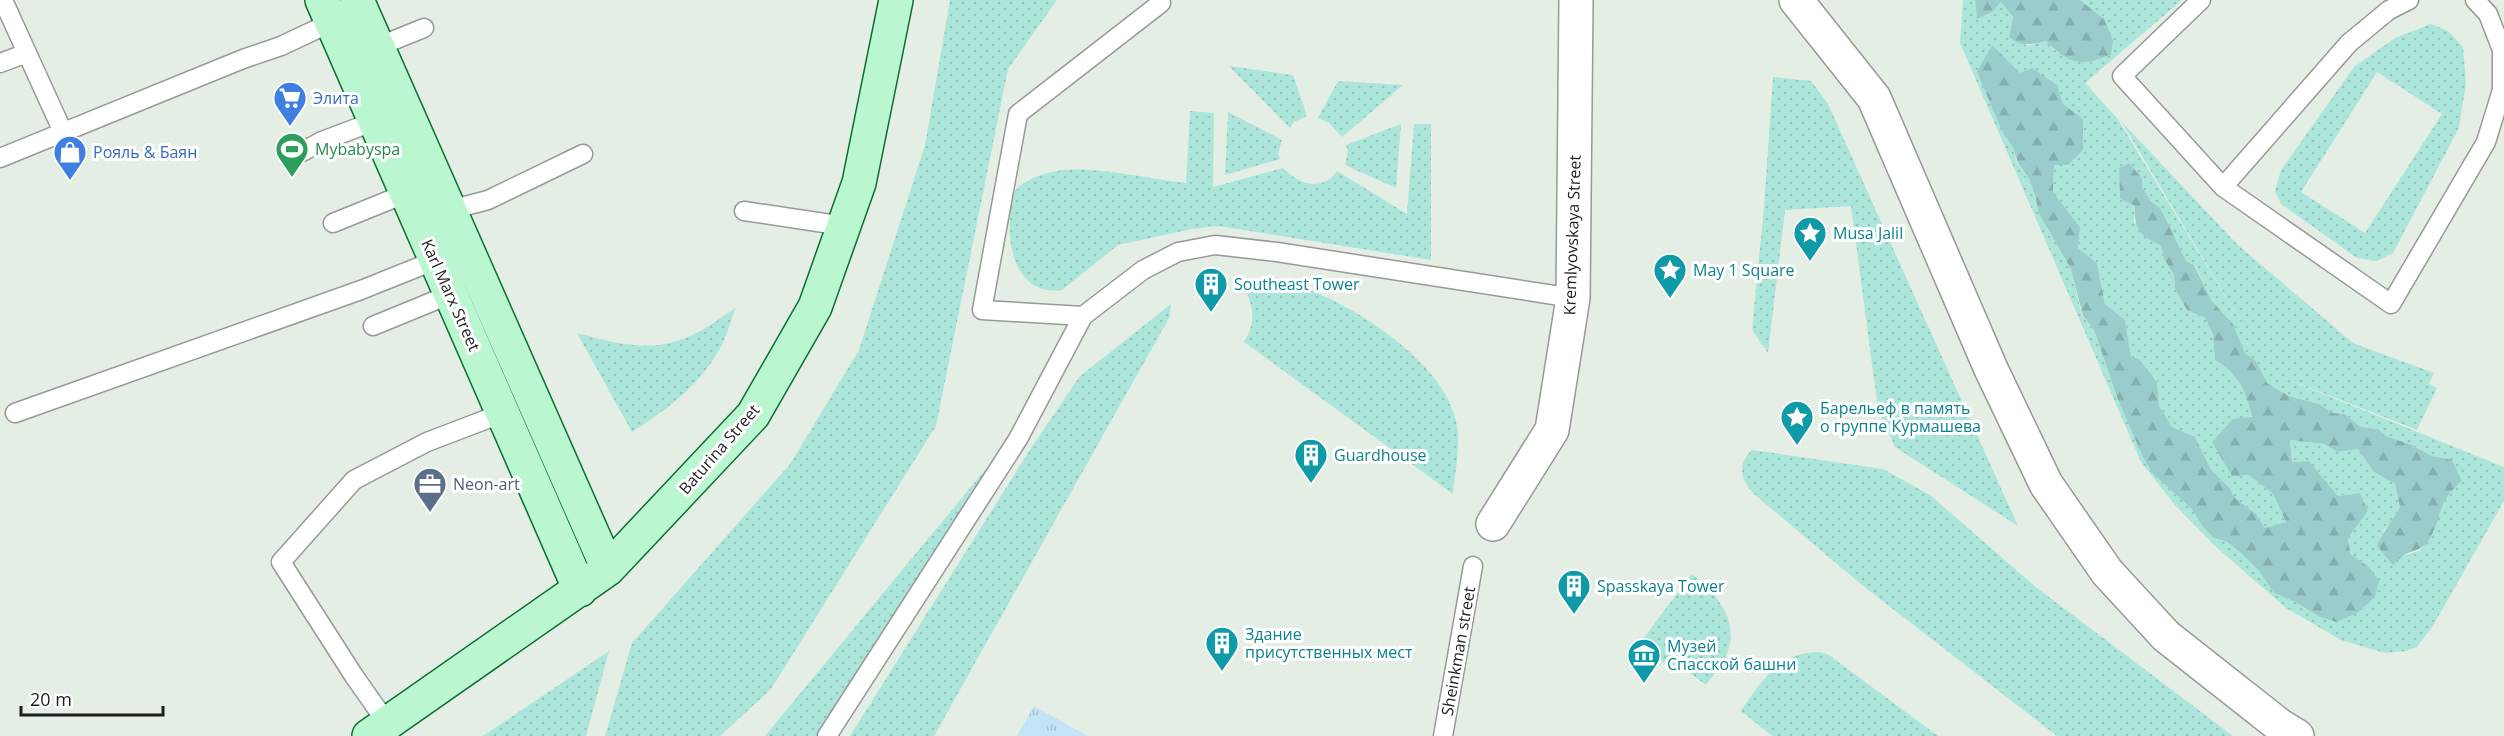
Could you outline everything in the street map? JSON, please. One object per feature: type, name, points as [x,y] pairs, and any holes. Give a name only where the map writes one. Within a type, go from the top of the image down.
[{"type":"main road","name":"Karl Marx Street","points":[[357,0],[608,569]]},
{"type":"main road","name":"Baturina Street","points":[[378,730],[608,569],[753,415],[815,307],[859,183],[896,0]]},
{"type":"main road","name":"Karl Marx Street","points":[[327,11],[580,590]]},
{"type":"street","name":"Kremlyovskaya Street","points":[[1493,524],[1552,430],[1573,298],[1576,0]]},
{"type":"street","points":[[1796,0],[1874,98],[1991,369],[2046,484],[2107,572],[2166,636],[2279,725],[2297,736]]},
{"type":"lane","points":[[3,0],[63,132]]},
{"type":"lane","points":[[2201,0],[2122,76],[2223,187],[2391,304],[2486,142],[2502,90],[2502,50],[2488,14],[2475,0]]},
{"type":"lane","points":[[2223,187],[2349,44],[2389,10],[2409,0]]},
{"type":"lane","points":[[1083,316],[982,310],[1018,114],[1161,3]]},
{"type":"lane","points":[[0,158],[243,59],[281,46],[327,11]]},
{"type":"lane","points":[[377,47],[424,28]]},
{"type":"lane","points":[[0,63],[27,53]]},
{"type":"lane","points":[[302,152],[322,141],[375,121]]},
{"type":"lane","points":[[450,210],[488,200],[583,154]]},
{"type":"lane","points":[[333,222],[407,193]]},
{"type":"lane","points":[[744,211],[844,226]]},
{"type":"lane","points":[[827,736],[1018,439],[1083,316],[1143,270],[1178,252],[1215,245],[1573,298]]},
{"type":"lane","points":[[15,413],[361,290],[436,260]]},
{"type":"lane","points":[[373,326],[450,294]]},
{"type":"lane","points":[[378,730],[354,676],[281,562],[354,480],[427,442],[502,413]]},
{"type":"lane","name":"Sheinkman street","points":[[1443,736],[1473,566]]},
{"type":"shaded area","points":[[950,0],[1057,0],[1008,69],[936,426],[771,689],[720,736],[605,736],[632,643],[791,463],[859,350],[925,145]]},
{"type":"shaded area","points":[[1963,0],[1975,0],[1977,19],[1992,12],[2001,2],[2013,17],[2009,37],[2028,46],[2046,41],[2058,53],[2104,19],[2080,0],[2182,0],[2085,83],[2117,118],[2253,342],[2121,121],[2238,245],[2353,343],[2434,373],[2429,384],[2437,388],[2417,430],[2272,373],[2504,467],[2504,501],[2434,624],[2417,647],[2406,651],[2385,653],[2341,640],[2286,608],[2214,545],[2175,505],[2141,462],[1960,43]],"holes":[[[1992,46],[2020,74],[2083,119],[2054,165],[2053,192],[2080,227],[2078,248],[2097,263],[2105,304],[2125,320],[2131,357],[2157,381],[2159,406],[2172,427],[2195,437],[2211,470],[2229,487],[2235,498],[2256,514],[2265,528],[2286,522],[2273,494],[2249,475],[2252,426],[2247,396],[2230,371],[2215,360],[2213,334],[2205,318],[2187,310],[2175,289],[2174,275],[2164,259],[2161,244],[2134,222],[2135,206],[2120,199],[2119,168],[2142,187],[2151,201],[2161,209],[2186,261],[2195,265],[2212,301],[2233,324],[2245,353],[2256,361],[2267,383],[2289,396],[2319,404],[2333,413],[2344,414],[2361,427],[2378,429],[2386,436],[2412,445],[2432,456],[2452,460],[2462,481],[2451,490],[2441,506],[2434,528],[2421,550],[2403,556],[2383,531],[2394,519],[2400,507],[2395,484],[2374,472],[2358,449],[2338,452],[2324,444],[2290,440],[2292,462],[2309,461],[2338,496],[2360,493],[2368,511],[2348,538],[2350,554],[2369,567],[2318,616],[2274,593],[2259,571],[2241,553],[2227,542],[2214,538],[2203,527],[2191,508],[2153,474],[2117,397],[2094,330],[2082,316],[2071,269],[2038,212],[2029,179],[2017,163],[2013,147],[1977,73]]]},
{"type":"shaded area","points":[[2431,24],[2448,31],[2463,47],[2466,83],[2459,128],[2393,253],[2377,261],[2357,258],[2281,204],[2275,191],[2281,170],[2354,67],[2395,38]],"holes":[[[2377,72],[2442,114],[2365,233],[2301,192]]]},
{"type":"shaded area","points":[[1229,66],[1293,75],[1307,116],[1294,122],[1290,128]]},
{"type":"shaded area","points":[[1773,77],[1811,81],[1828,104],[2018,526],[1895,447],[1878,409],[1851,206],[1785,210],[1768,353],[1752,330]]},
{"type":"shaded area","points":[[1338,81],[1403,85],[1342,137],[1329,123],[1318,118]]},
{"type":"shaded area","points":[[1190,111],[1214,113],[1213,187],[1283,168],[1296,179],[1318,184],[1331,178],[1337,171],[1407,214],[1414,124],[1431,124],[1431,260],[1218,226],[1192,229],[1118,245],[1062,290],[1047,290],[1035,286],[1026,279],[1019,269],[1011,244],[1010,205],[1016,189],[1039,176],[1071,170],[1103,171],[1186,183]]},
{"type":"shaded area","points":[[1228,112],[1282,140],[1278,154],[1280,159],[1225,175]]},
{"type":"shaded area","points":[[1401,124],[1396,188],[1345,165],[1348,151],[1346,145]]},
{"type":"shaded area","points":[[1262,279],[1285,282],[1333,300],[1385,332],[1430,373],[1446,395],[1457,426],[1458,446],[1453,494],[1244,342],[1251,327],[1252,312],[1251,304],[1240,283]]},
{"type":"shaded area","points":[[1171,304],[1169,318],[934,736],[850,736],[1031,448],[1080,376]]},
{"type":"shaded area","points":[[736,307],[722,345],[702,375],[669,406],[632,432],[577,333],[623,344],[661,345],[696,333]]},
{"type":"shaded area","points":[[1752,450],[1883,469],[1930,495],[2037,588],[2233,736],[2057,736],[1862,585],[1754,494],[1742,472],[1744,461]]},
{"type":"shaded area","points":[[989,465],[820,736],[765,736]]},
{"type":"shaded area","points":[[1692,574],[1711,591],[1725,611],[1731,633],[1730,645],[1725,658],[1706,685],[1682,667],[1677,673],[1639,644]]},
{"type":"shaded area","points":[[609,651],[586,736],[483,736]]},
{"type":"shaded area","points":[[1820,652],[1829,655],[1938,736],[1772,736],[1741,711],[1773,670],[1794,657]]},
{"type":"green space","points":[[1975,0],[2080,0],[2104,19],[2113,40],[2111,54],[2083,62],[2069,59],[2046,41],[2022,44],[2009,37],[2013,17],[2001,2],[1992,12],[1977,19]]},
{"type":"green space","points":[[1992,45],[2020,73],[2032,68],[2057,85],[2063,104],[2083,119],[2083,150],[2068,165],[2054,165],[2053,192],[2080,227],[2078,248],[2097,263],[2105,304],[2125,320],[2131,357],[2139,359],[2157,382],[2159,406],[2172,427],[2195,437],[2211,470],[2229,487],[2235,498],[2256,514],[2265,528],[2286,522],[2273,494],[2249,475],[2232,476],[2212,442],[2233,419],[2252,417],[2247,399],[2236,377],[2215,360],[2213,334],[2205,318],[2187,310],[2175,289],[2174,275],[2164,259],[2161,245],[2143,235],[2137,227],[2135,206],[2120,199],[2119,168],[2129,163],[2142,178],[2142,187],[2151,201],[2161,209],[2186,261],[2194,265],[2212,301],[2233,324],[2245,353],[2256,361],[2267,383],[2289,396],[2319,404],[2333,413],[2344,414],[2361,427],[2378,429],[2386,436],[2412,445],[2432,456],[2452,460],[2462,481],[2453,489],[2444,503],[2430,538],[2422,548],[2404,555],[2393,565],[2377,546],[2400,507],[2395,484],[2374,472],[2358,449],[2338,452],[2324,444],[2290,440],[2292,462],[2309,461],[2338,496],[2360,493],[2368,511],[2348,538],[2350,554],[2369,567],[2379,581],[2375,597],[2357,613],[2336,622],[2318,616],[2274,593],[2259,571],[2241,553],[2227,542],[2214,538],[2203,527],[2191,508],[2153,474],[2143,457],[2117,397],[2094,330],[2083,316],[2071,269],[2038,212],[2029,179],[2018,163],[2013,147],[2003,133],[1977,72]]},
{"type":"green space","points":[[1034,706],[1088,736],[1017,736]]},
{"type":"place","name":"Элита","points":[[290,127]]},
{"type":"place","name":"Mybabyspa","points":[[292,178]]},
{"type":"place","name":"Рояль & Баян","points":[[70,181]]},
{"type":"place","name":"Musa Jalil","points":[[1810,262]]},
{"type":"place","name":"May 1 Square","points":[[1670,299]]},
{"type":"place","name":"Southeast Tower","points":[[1211,313]]},
{"type":"place","name":"Барельеф в память о группе Курмашева","points":[[1797,446]]},
{"type":"place","name":"Guardhouse","points":[[1311,484]]},
{"type":"place","name":"Neon-art","points":[[430,513]]},
{"type":"place","name":"Spasskaya Tower","points":[[1574,615]]},
{"type":"place","name":"Здание присутственных мест","points":[[1222,672]]},
{"type":"place","name":"Музей Спасской башни","points":[[1644,684]]}]
